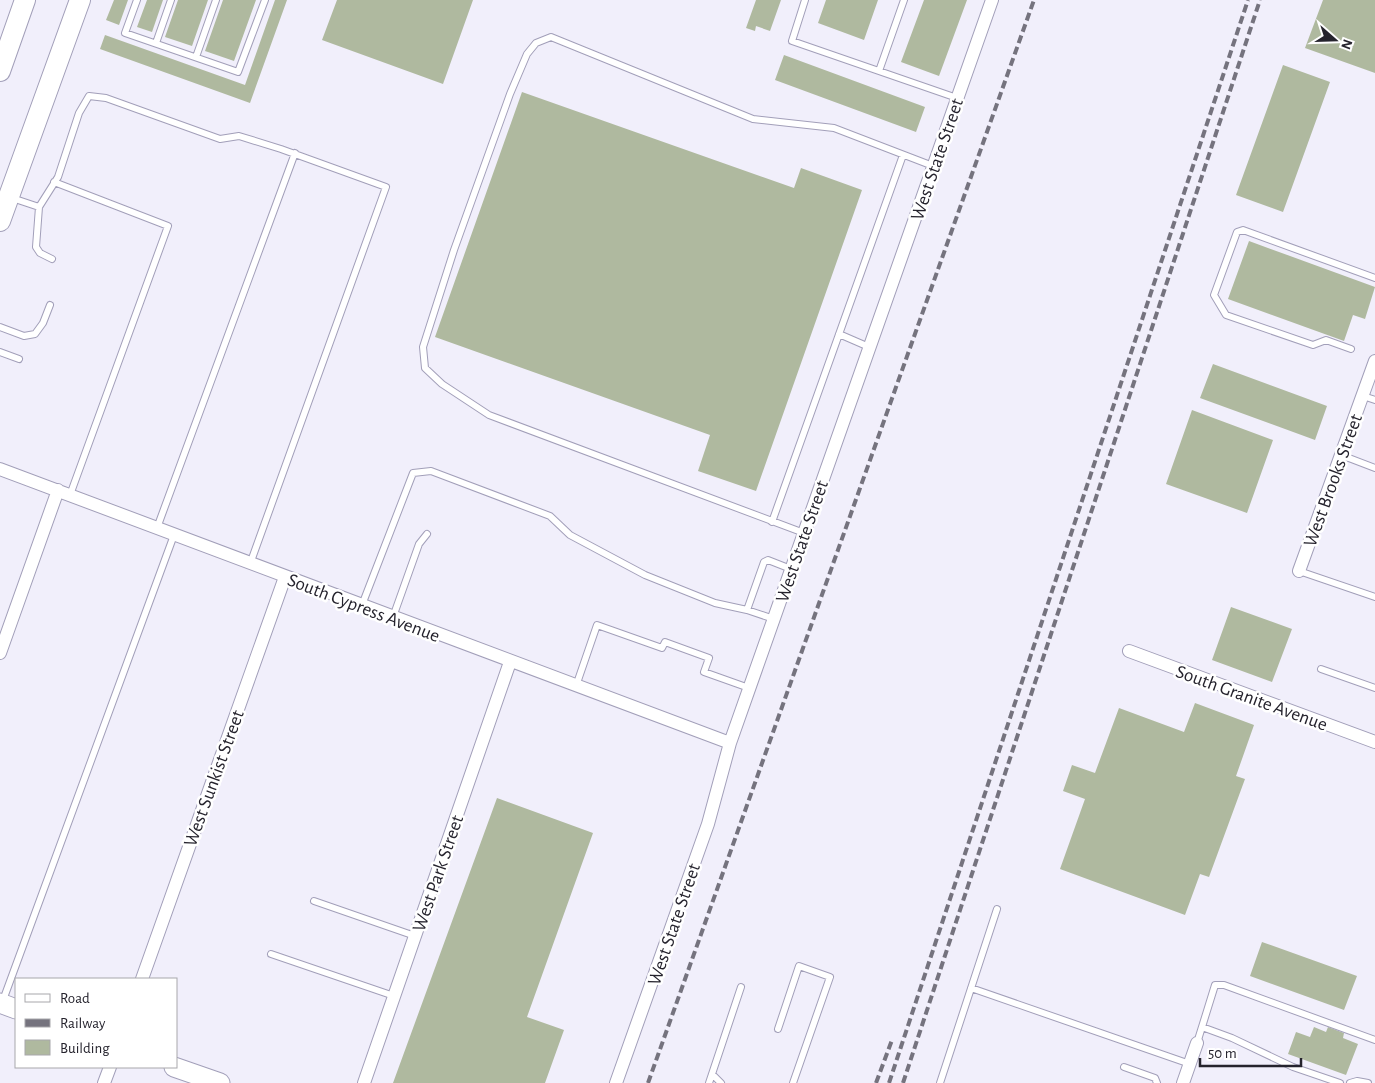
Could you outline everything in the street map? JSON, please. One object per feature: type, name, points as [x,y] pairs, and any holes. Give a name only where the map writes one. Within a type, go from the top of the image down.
[{"type":"main road","points":[[0,71],[25,0]]},
{"type":"main road","points":[[0,221],[80,0]]},
{"type":"street","name":"West State Street","points":[[616,1083],[708,824],[730,744],[749,688],[992,0]]},
{"type":"street","name":"West Brooks Street","points":[[1299,571],[1375,361]]},
{"type":"street","name":"South Cypress Avenue","points":[[0,469],[285,578],[730,744]]},
{"type":"street","points":[[0,653],[64,493]]},
{"type":"street","name":"West Sunkist Street","points":[[142,978],[285,578]]},
{"type":"street","name":"South Granite Avenue","points":[[1129,651],[1375,742]]},
{"type":"street","name":"West Park Street","points":[[364,1083],[510,662]]},
{"type":"street","points":[[1183,1083],[1197,1043]]},
{"type":"street","points":[[104,1083],[110,1068]]},
{"type":"street","points":[[177,1068],[220,1083]]},
{"type":"lane","points":[[137,0],[125,33],[238,72],[264,0]]},
{"type":"lane","points":[[156,43],[171,0]]},
{"type":"lane","points":[[196,57],[216,0]]},
{"type":"lane","points":[[805,0],[792,41],[957,98]]},
{"type":"lane","points":[[879,71],[904,0]]},
{"type":"lane","points":[[804,533],[490,415],[442,384],[425,368],[422,347],[457,241],[510,94],[527,54],[536,43],[551,37],[753,118],[834,128],[933,166]]},
{"type":"lane","points":[[52,258],[40,253],[36,247],[39,208],[58,177],[79,114],[89,96],[106,98],[220,139],[239,136],[386,187],[250,564]]},
{"type":"lane","points":[[157,528],[294,154]]},
{"type":"lane","points":[[772,522],[903,155]]},
{"type":"lane","points":[[54,182],[168,226],[64,493]]},
{"type":"lane","points":[[9,197],[39,208]]},
{"type":"lane","points":[[1351,349],[1326,340],[1313,345],[1226,315],[1214,294],[1237,232],[1243,230],[1375,278]]},
{"type":"lane","points":[[0,328],[24,336],[35,334],[43,323],[50,305]]},
{"type":"lane","points":[[839,334],[870,347]]},
{"type":"lane","points":[[0,352],[19,359]]},
{"type":"lane","points":[[1362,396],[1375,400]]},
{"type":"lane","points":[[1341,455],[1375,468]]},
{"type":"lane","points":[[362,606],[413,473],[431,471],[550,516],[570,535],[645,576],[715,603],[747,610],[774,619]]},
{"type":"lane","points":[[393,618],[419,544],[427,534]]},
{"type":"lane","points":[[4,1006],[174,535]]},
{"type":"lane","points":[[747,610],[764,562],[768,560],[791,569]]},
{"type":"lane","points":[[1299,571],[1375,597]]},
{"type":"lane","points":[[575,686],[597,625],[662,648],[665,642],[709,658],[704,672],[749,688]]},
{"type":"lane","points":[[1321,669],[1375,688]]},
{"type":"lane","points":[[314,901],[415,936]]},
{"type":"lane","points":[[940,1083],[997,909]]},
{"type":"lane","points":[[271,954],[394,996]]},
{"type":"lane","points":[[778,1029],[799,966],[830,977],[793,1083]]},
{"type":"lane","points":[[1197,1043],[1215,985],[1224,986],[1375,1040]]},
{"type":"lane","points":[[708,1083],[741,987]]},
{"type":"lane","points":[[971,988],[1190,1064]]},
{"type":"lane","points":[[1202,1028],[1232,1038],[1293,1067],[1340,1083]]},
{"type":"lane","points":[[1124,1067],[1155,1078],[1157,1083]]},
{"type":"lane","points":[[712,1074],[721,1083]]},
{"type":"lane","points":[[1350,1083],[1357,1081],[1368,1083]]},
{"type":"building","points":[[114,0],[128,0],[119,25],[106,20]]},
{"type":"building","points":[[147,0],[163,0],[152,32],[137,27]]},
{"type":"building","points":[[178,0],[208,0],[192,46],[165,37]]},
{"type":"building","points":[[223,0],[256,0],[234,61],[205,51]]},
{"type":"building","points":[[275,0],[287,0],[250,103],[100,49],[105,35],[245,85]]},
{"type":"building","points":[[337,0],[473,0],[443,84],[322,40]]},
{"type":"building","points":[[756,0],[781,0],[770,31],[756,26],[755,31],[746,28]]},
{"type":"building","points":[[826,0],[878,0],[864,40],[818,23]]},
{"type":"building","points":[[924,0],[967,0],[939,76],[901,62]]},
{"type":"building","points":[[1323,0],[1375,0],[1375,73],[1305,48]]},
{"type":"building","points":[[784,55],[925,107],[916,132],[775,80]]},
{"type":"building","points":[[1283,65],[1330,82],[1283,212],[1236,195]]},
{"type":"building","points":[[522,92],[794,188],[801,168],[862,190],[756,491],[698,471],[710,435],[435,337]]},
{"type":"building","points":[[1249,241],[1375,287],[1365,319],[1353,315],[1344,341],[1228,299]]},
{"type":"building","points":[[1213,364],[1327,406],[1315,440],[1200,398]]},
{"type":"building","points":[[1192,410],[1273,440],[1247,513],[1166,484]]},
{"type":"building","points":[[1231,607],[1292,629],[1272,682],[1212,660]]},
{"type":"building","points":[[1195,703],[1254,725],[1236,776],[1245,779],[1209,877],[1200,874],[1185,915],[1060,869],[1085,799],[1063,791],[1072,765],[1095,773],[1119,708],[1184,732]]},
{"type":"building","points":[[497,798],[593,833],[527,1017],[564,1030],[545,1083],[393,1083]]},
{"type":"building","points":[[1262,942],[1357,976],[1344,1010],[1250,976]]},
{"type":"building","points":[[1314,1027],[1326,1032],[1328,1027],[1344,1033],[1343,1038],[1358,1044],[1346,1075],[1288,1054],[1296,1032],[1310,1037]]},
{"type":"railway","points":[[648,1083],[1034,0]]},
{"type":"railway","points":[[889,1083],[1248,0]]},
{"type":"railway","points":[[903,1083],[1260,0]]},
{"type":"railway","points":[[876,1083],[892,1040]]}]
